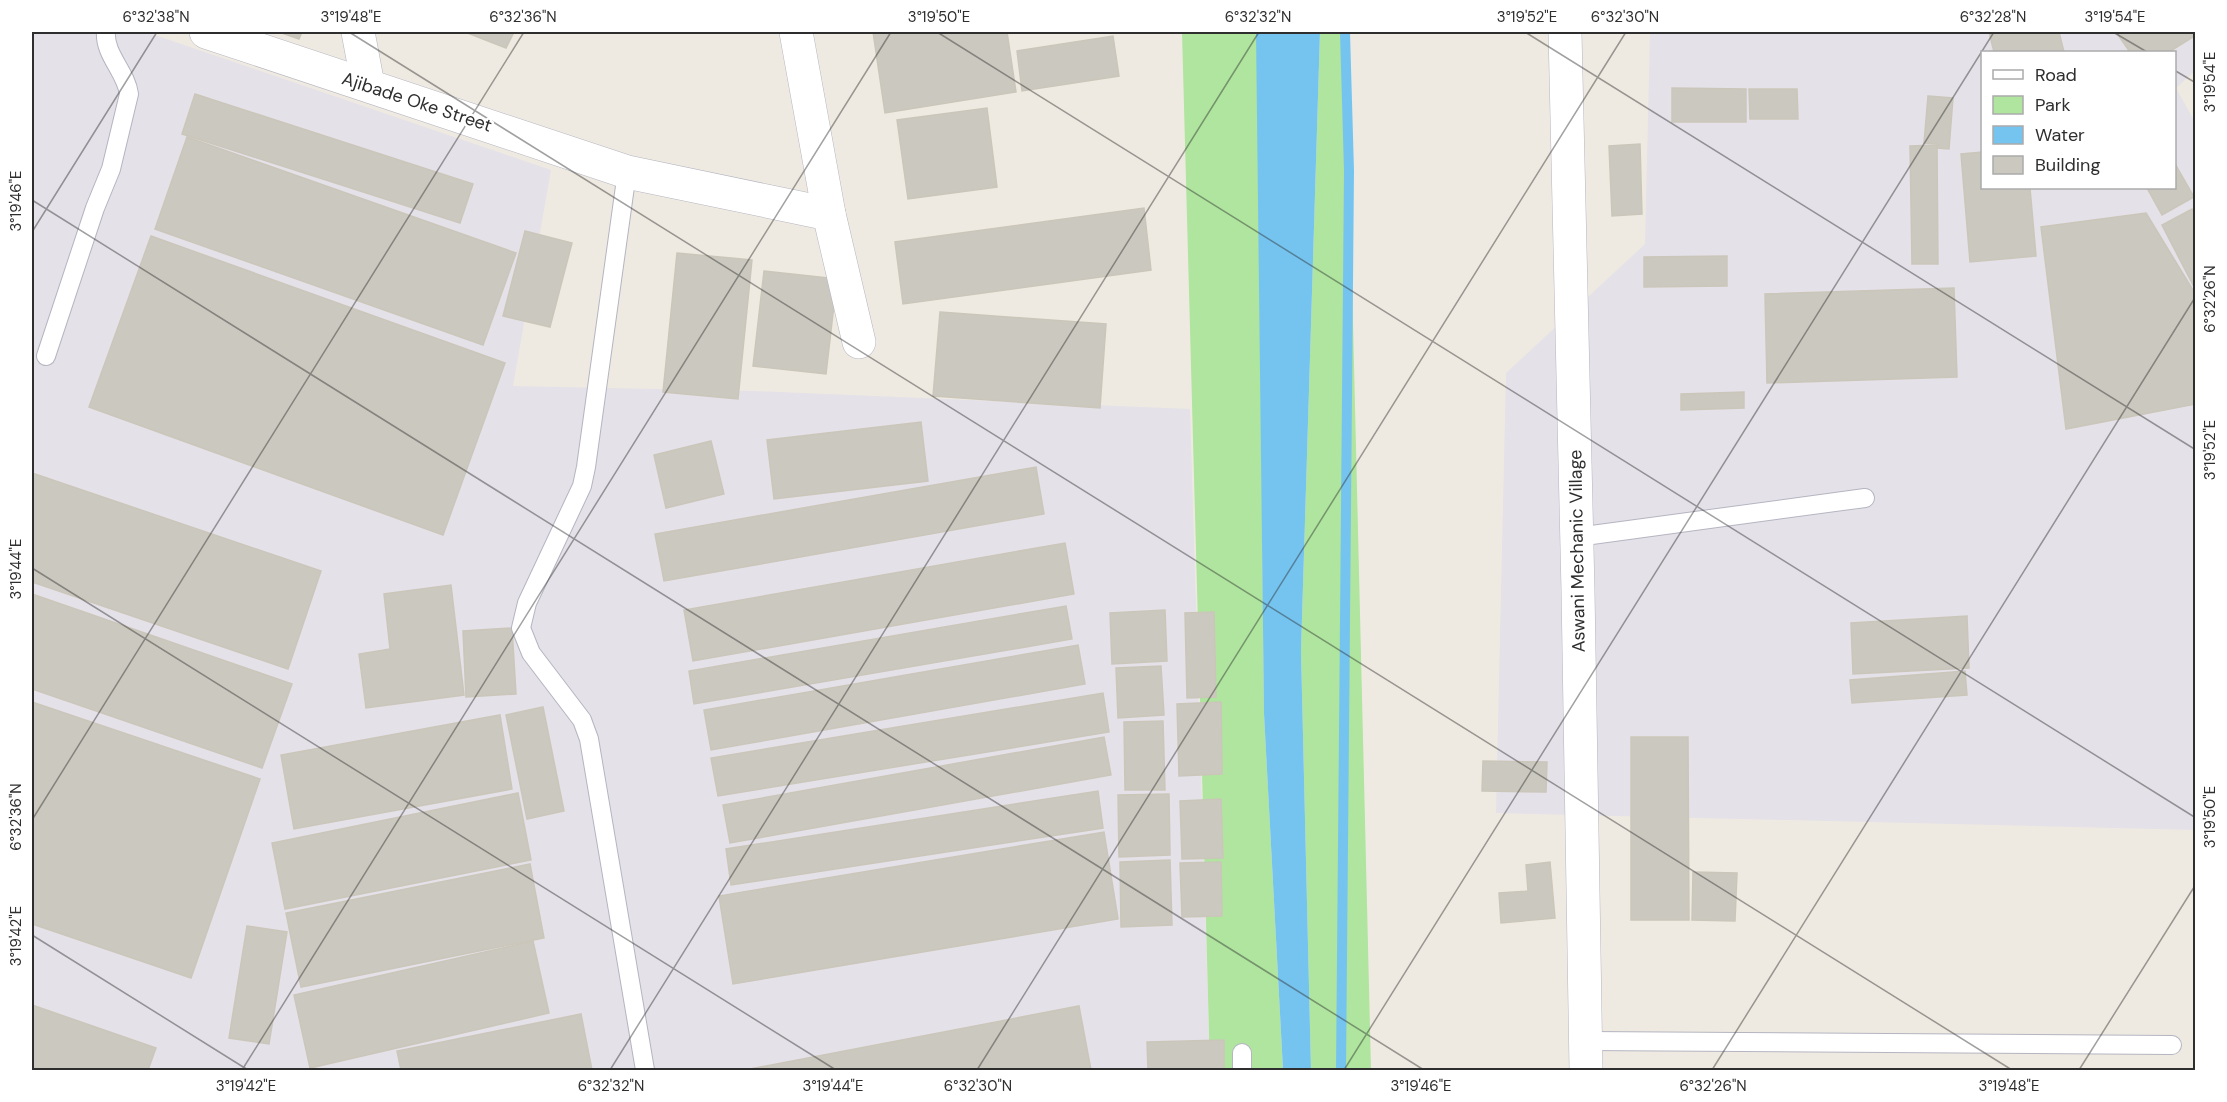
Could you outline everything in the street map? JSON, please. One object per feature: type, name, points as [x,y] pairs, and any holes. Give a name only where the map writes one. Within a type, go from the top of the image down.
[{"type":"street","name":"Ajibade Oke Street","points":[[206,32],[627,172],[829,214]]},
{"type":"street","points":[[358,32],[368,86]]},
{"type":"street","points":[[796,32],[829,214],[859,342]]},
{"type":"street","name":"Aswani Mechanic Village","points":[[1565,32],[1586,1056]]},
{"type":"lane","points":[[46,356],[111,169],[129,94],[128,86],[105,41],[106,32]]},
{"type":"lane","points":[[627,172],[582,486],[527,603],[520,628],[531,653],[582,720],[589,739],[645,1071]]},
{"type":"lane","points":[[1577,537],[1865,498]]},
{"type":"lane","points":[[1586,1056],[2172,1045]]},
{"type":"shaded area","points":[[32,32],[146,32],[551,170],[513,386],[754,391],[1190,409],[1210,1070],[32,1070]]},
{"type":"shaded area","points":[[1650,32],[2195,32],[2195,71],[2176,88],[2196,124],[2195,830],[1496,813],[1506,373],[1645,244]]},
{"type":"green space","points":[[1182,32],[1256,32],[1264,714],[1283,1070],[1210,1070]]},
{"type":"green space","points":[[1320,32],[1346,32],[1371,1070],[1311,1070],[1301,651]]},
{"type":"water","points":[[1256,32],[1320,32],[1301,651],[1311,1070],[1283,1070],[1264,714]]},
{"type":"building","points":[[279,32],[302,32],[299,39]]},
{"type":"building","points":[[465,32],[514,32],[506,48]]},
{"type":"building","points":[[873,32],[1007,32],[1016,92],[885,113]]},
{"type":"building","points":[[1989,32],[2059,32],[2064,51],[1994,51]]},
{"type":"building","points":[[2116,32],[2196,32],[2196,35],[2171,51],[2129,51]]},
{"type":"building","points":[[1113,36],[1119,76],[1022,91],[1017,51]]},
{"type":"building","points":[[1672,88],[1746,89],[1746,122],[1672,122]]},
{"type":"building","points":[[1749,89],[1797,89],[1798,119],[1750,119]]},
{"type":"building","points":[[195,94],[473,184],[460,223],[182,134]]},
{"type":"building","points":[[1928,96],[1953,98],[1949,149],[1937,148],[1937,144],[1924,143]]},
{"type":"building","points":[[987,108],[997,187],[908,199],[897,120]]},
{"type":"building","points":[[187,137],[516,253],[483,345],[155,229]]},
{"type":"building","points":[[1640,144],[1642,214],[1612,216],[1609,146]]},
{"type":"building","points":[[1937,145],[1938,264],[1912,264],[1910,146]]},
{"type":"building","points":[[1981,152],[1981,189],[2030,189],[2036,256],[1970,262],[1961,154]]},
{"type":"building","points":[[2176,166],[2194,197],[2162,215],[2148,189],[2176,189]]},
{"type":"building","points":[[1144,208],[1151,270],[903,304],[895,242]]},
{"type":"building","points":[[2192,209],[2196,216],[2194,287],[2162,225]]},
{"type":"building","points":[[2146,213],[2196,295],[2196,404],[2066,429],[2041,227]]},
{"type":"building","points":[[525,231],[572,243],[550,327],[503,316]]},
{"type":"building","points":[[151,236],[505,363],[443,535],[89,407]]},
{"type":"building","points":[[677,253],[752,260],[738,399],[663,392]]},
{"type":"building","points":[[1727,256],[1727,286],[1644,287],[1644,257]]},
{"type":"building","points":[[764,271],[837,279],[826,374],[753,366]]},
{"type":"building","points":[[1954,288],[1957,377],[1767,383],[1765,294]]},
{"type":"building","points":[[940,312],[1106,324],[1100,408],[933,396]]},
{"type":"building","points":[[1744,392],[1744,408],[1681,410],[1681,394]]},
{"type":"building","points":[[921,422],[928,481],[774,499],[767,440]]},
{"type":"building","points":[[711,441],[724,494],[666,508],[654,455]]},
{"type":"building","points":[[1036,467],[1044,514],[664,581],[655,534]]},
{"type":"building","points":[[32,473],[321,571],[288,669],[32,582]]},
{"type":"building","points":[[1065,543],[1074,594],[693,661],[684,610]]},
{"type":"building","points":[[451,585],[464,695],[366,708],[359,654],[390,649],[384,594]]},
{"type":"building","points":[[32,594],[292,684],[262,768],[32,689]]},
{"type":"building","points":[[1066,606],[1072,639],[694,704],[689,671]]},
{"type":"building","points":[[1165,610],[1167,661],[1112,664],[1110,613]]},
{"type":"building","points":[[1214,612],[1216,697],[1187,698],[1185,613]]},
{"type":"building","points":[[1967,616],[1969,668],[1853,674],[1851,623]]},
{"type":"building","points":[[512,628],[516,694],[466,697],[463,631]]},
{"type":"building","points":[[1078,645],[1085,684],[711,750],[704,710]]},
{"type":"building","points":[[1161,666],[1164,715],[1118,718],[1116,668]]},
{"type":"building","points":[[1965,671],[1967,695],[1852,703],[1850,680]]},
{"type":"building","points":[[1103,693],[1109,732],[718,796],[711,758]]},
{"type":"building","points":[[32,702],[260,779],[191,978],[32,924]]},
{"type":"building","points":[[1221,702],[1222,774],[1179,776],[1177,704]]},
{"type":"building","points":[[543,707],[564,811],[527,819],[506,715]]},
{"type":"building","points":[[500,715],[512,789],[294,829],[281,755]]},
{"type":"building","points":[[1163,721],[1165,790],[1125,790],[1124,722]]},
{"type":"building","points":[[1104,737],[1111,775],[730,843],[723,805]]},
{"type":"building","points":[[1631,737],[1688,737],[1689,920],[1631,920]]},
{"type":"building","points":[[1483,761],[1547,762],[1546,792],[1482,791]]},
{"type":"building","points":[[1098,791],[1103,828],[731,885],[726,849]]},
{"type":"building","points":[[518,793],[531,860],[285,909],[272,843]]},
{"type":"building","points":[[1169,794],[1170,855],[1119,857],[1118,795]]},
{"type":"building","points":[[1221,799],[1223,858],[1182,859],[1180,801]]},
{"type":"building","points":[[1104,832],[1118,919],[733,984],[719,896]]},
{"type":"building","points":[[1170,860],[1172,925],[1121,927],[1120,862]]},
{"type":"building","points":[[1221,862],[1222,916],[1182,917],[1180,863]]},
{"type":"building","points":[[1550,862],[1555,918],[1501,923],[1499,893],[1528,891],[1526,865]]},
{"type":"building","points":[[530,864],[544,938],[301,987],[286,913]]},
{"type":"building","points":[[1693,872],[1737,873],[1735,921],[1692,920]]},
{"type":"building","points":[[247,926],[287,932],[269,1044],[229,1038]]},
{"type":"building","points":[[533,941],[549,1013],[310,1068],[294,995]]},
{"type":"building","points":[[32,1005],[156,1048],[148,1070],[32,1070]]},
{"type":"building","points":[[1079,1006],[1091,1070],[745,1070]]},
{"type":"building","points":[[581,1014],[592,1070],[401,1070],[397,1051]]},
{"type":"building","points":[[1224,1040],[1224,1070],[1148,1070],[1147,1042]]},
{"type":"waterway","points":[[1341,1070],[1349,171],[1345,32]]}]
